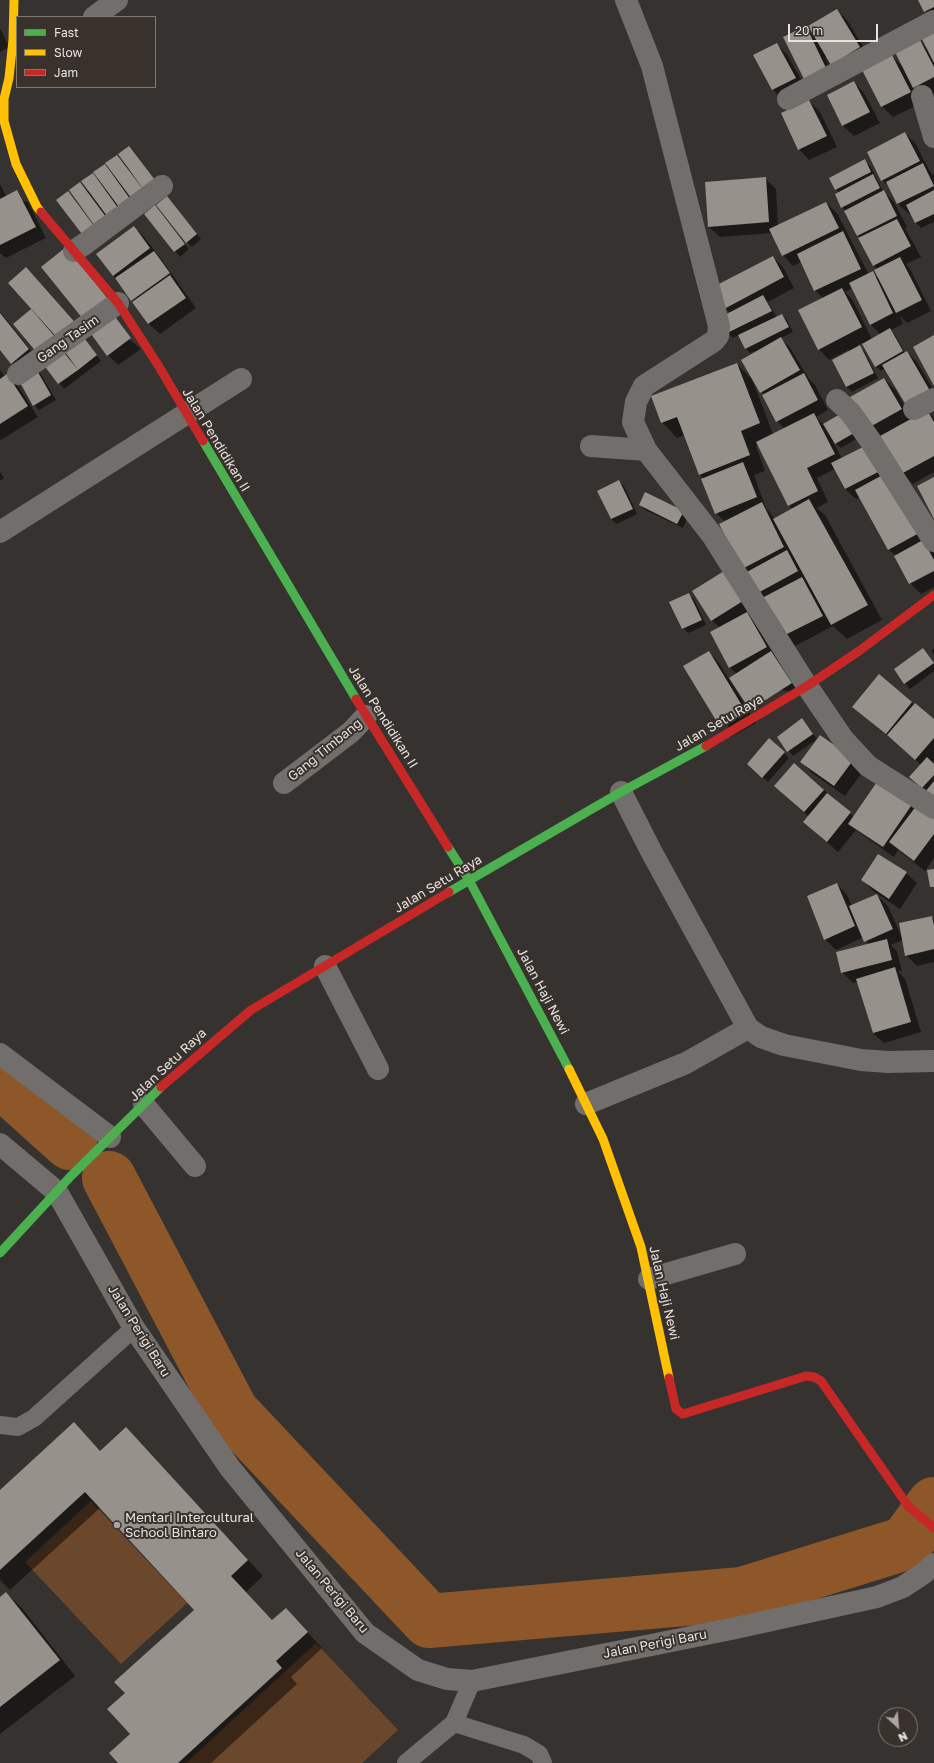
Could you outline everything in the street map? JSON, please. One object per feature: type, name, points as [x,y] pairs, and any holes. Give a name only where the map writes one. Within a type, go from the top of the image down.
[{"type":"street","name":"Jalan Pendidikan II","points":[[14,0],[13,75],[4,100],[4,121],[16,164],[37,207],[118,303],[158,366],[366,716],[469,880]]},
{"type":"street","points":[[95,16],[117,0]]},
{"type":"street","points":[[626,0],[652,66],[719,326],[718,336],[714,341],[644,386],[636,402],[633,422],[646,450],[712,535],[807,686],[843,739],[868,766],[934,808]]},
{"type":"street","points":[[788,99],[934,21]]},
{"type":"street","points":[[922,96],[934,137]]},
{"type":"street","points":[[74,251],[162,186]]},
{"type":"street","name":"Gang Tasim","points":[[18,374],[118,303]]},
{"type":"street","points":[[0,532],[241,379]]},
{"type":"street","points":[[914,409],[934,399]]},
{"type":"street","points":[[837,400],[850,412],[870,440],[934,541]]},
{"type":"street","points":[[591,446],[646,450]]},
{"type":"street","name":"Jalan Setu Raya","points":[[0,1253],[64,1184],[171,1077],[251,1010],[469,880],[621,792],[712,743],[807,686],[859,651],[934,594]]},
{"type":"street","name":"Gang Timbang","points":[[284,782],[351,732],[366,716]]},
{"type":"street","points":[[621,792],[651,851],[748,1028],[761,1037],[784,1045],[861,1060],[888,1062],[934,1061]]},
{"type":"street","name":"Jalan Haji Newi","points":[[469,880],[603,1139],[641,1247],[676,1409],[683,1414],[689,1413],[806,1376],[814,1377],[821,1381],[908,1506],[934,1528]]},
{"type":"street","points":[[325,966],[378,1069]]},
{"type":"street","points":[[586,1104],[686,1063],[748,1028]]},
{"type":"street","points":[[0,1054],[104,1143]]},
{"type":"street","points":[[144,1105],[195,1166]]},
{"type":"street","points":[[0,1144],[64,1184]]},
{"type":"street","name":"Jalan Perigi Baru","points":[[64,1184],[134,1328],[230,1468],[364,1633],[418,1670],[447,1679],[472,1681],[731,1629],[877,1597],[903,1587],[924,1573],[934,1564]]},
{"type":"street","points":[[649,1280],[735,1254]]},
{"type":"lane","points":[[0,1425],[18,1427],[34,1418],[134,1328]]},
{"type":"lane","points":[[406,1763],[454,1723],[472,1681]]},
{"type":"lane","points":[[454,1723],[524,1745],[539,1754],[543,1763]]},
{"type":"shaded area","points":[[91,1501],[187,1603],[121,1664],[25,1562]]},
{"type":"shaded area","points":[[316,1643],[398,1730],[362,1763],[186,1763]]},
{"type":"building","points":[[918,0],[934,0],[934,7],[924,12]]},
{"type":"building","points":[[837,9],[860,47],[831,65],[808,26]]},
{"type":"building","points":[[806,26],[826,68],[804,79],[783,37]]},
{"type":"building","points":[[934,33],[934,63],[922,39]]},
{"type":"building","points":[[920,40],[934,67],[934,77],[913,88],[895,52]]},
{"type":"building","points":[[777,43],[796,78],[772,90],[753,55]]},
{"type":"building","points":[[892,55],[911,92],[881,107],[862,70]]},
{"type":"building","points":[[854,81],[870,112],[842,126],[827,95]]},
{"type":"building","points":[[809,100],[827,136],[798,150],[781,113]]},
{"type":"building","points":[[905,132],[920,161],[881,181],[867,152]]},
{"type":"building","points":[[129,146],[158,184],[146,193],[118,154]]},
{"type":"building","points":[[117,155],[146,193],[134,202],[105,163]]},
{"type":"building","points":[[865,159],[871,172],[835,190],[829,178]]},
{"type":"building","points":[[923,163],[934,186],[897,204],[886,182]]},
{"type":"building","points":[[105,164],[133,203],[122,211],[93,172]]},
{"type":"building","points":[[93,173],[121,212],[110,220],[81,181]]},
{"type":"building","points":[[873,174],[880,188],[841,208],[835,194]]},
{"type":"building","points":[[766,177],[769,222],[708,227],[705,182]]},
{"type":"building","points":[[80,182],[109,221],[97,229],[69,190]]},
{"type":"building","points":[[17,190],[36,227],[0,245],[0,199]]},
{"type":"building","points":[[884,190],[897,216],[857,236],[844,211]]},
{"type":"building","points":[[934,190],[934,214],[915,223],[906,205]]},
{"type":"building","points":[[68,191],[97,230],[85,238],[56,200]]},
{"type":"building","points":[[167,196],[197,234],[186,243],[156,205]]},
{"type":"building","points":[[826,202],[839,228],[782,256],[769,229]]},
{"type":"building","points":[[155,205],[185,244],[174,252],[144,214]]},
{"type":"building","points":[[897,219],[911,246],[873,266],[858,238]]},
{"type":"building","points":[[134,226],[150,248],[113,276],[96,254]]},
{"type":"building","points":[[843,231],[861,269],[814,291],[797,254]]},
{"type":"building","points":[[66,247],[108,299],[83,319],[41,267]]},
{"type":"building","points":[[154,251],[170,273],[131,301],[115,278]]},
{"type":"building","points":[[773,256],[784,277],[724,309],[713,287]]},
{"type":"building","points":[[900,257],[922,300],[896,313],[874,270]]},
{"type":"building","points":[[26,267],[79,327],[61,342],[8,283]]},
{"type":"building","points":[[873,271],[893,313],[870,325],[849,283]]},
{"type":"building","points":[[170,275],[186,298],[148,324],[132,302]]},
{"type":"building","points":[[842,288],[862,327],[818,350],[798,310]]},
{"type":"building","points":[[763,295],[772,311],[727,333],[719,318]]},
{"type":"building","points":[[31,309],[56,338],[38,354],[13,324]]},
{"type":"building","points":[[110,310],[131,338],[107,356],[86,327]]},
{"type":"building","points":[[0,313],[29,349],[11,364],[0,350]]},
{"type":"building","points":[[782,314],[789,327],[745,349],[738,335]]},
{"type":"building","points":[[890,328],[903,351],[875,367],[862,344]]},
{"type":"building","points":[[82,335],[97,355],[78,370],[63,349]]},
{"type":"building","points":[[934,335],[934,386],[913,347]]},
{"type":"building","points":[[781,337],[800,370],[760,393],[741,360]]},
{"type":"building","points":[[860,345],[874,373],[846,387],[832,360]]},
{"type":"building","points":[[62,350],[78,370],[58,384],[43,364]]},
{"type":"building","points":[[907,351],[933,396],[909,410],[882,365]]},
{"type":"building","points":[[737,363],[760,423],[741,431],[750,455],[699,475],[677,417],[661,423],[651,396]]},
{"type":"building","points":[[35,367],[51,395],[33,406],[17,377]]},
{"type":"building","points":[[804,373],[818,400],[776,422],[762,395]]},
{"type":"building","points":[[7,374],[28,406],[0,424],[0,379]]},
{"type":"building","points":[[884,378],[902,409],[868,428],[850,397]]},
{"type":"building","points":[[847,410],[859,430],[835,444],[823,424]]},
{"type":"building","points":[[927,410],[934,422],[934,456],[901,474],[880,436]]},
{"type":"building","points":[[814,413],[835,454],[807,468],[818,491],[788,506],[756,442]]},
{"type":"building","points":[[869,444],[882,470],[845,489],[831,463]]},
{"type":"building","points":[[743,462],[757,497],[715,514],[701,479]]},
{"type":"building","points":[[888,472],[921,532],[888,550],[855,490]]},
{"type":"building","points":[[934,477],[934,519],[917,486]]},
{"type":"building","points":[[619,480],[633,509],[611,519],[597,491]]},
{"type":"building","points":[[645,492],[684,511],[677,524],[639,505]]},
{"type":"building","points":[[809,499],[868,605],[831,625],[773,519]]},
{"type":"building","points":[[762,502],[784,547],[742,569],[719,524]]},
{"type":"building","points":[[923,540],[934,560],[934,571],[909,584],[894,556]]},
{"type":"building","points":[[787,550],[798,571],[756,594],[745,573]]},
{"type":"building","points":[[724,571],[743,601],[711,621],[692,591]]},
{"type":"building","points":[[802,577],[823,616],[783,636],[762,598]]},
{"type":"building","points":[[689,593],[702,620],[682,629],[669,602]]},
{"type":"building","points":[[747,612],[767,647],[729,668],[710,632]]},
{"type":"building","points":[[923,648],[934,663],[904,684],[894,669]]},
{"type":"building","points":[[709,651],[746,712],[720,727],[683,666]]},
{"type":"building","points":[[771,651],[792,683],[750,710],[729,678]]},
{"type":"building","points":[[879,674],[912,702],[886,734],[852,707]]},
{"type":"building","points":[[915,703],[934,719],[934,738],[915,760],[887,735]]},
{"type":"building","points":[[802,718],[813,734],[787,752],[777,737]]},
{"type":"building","points":[[820,735],[854,759],[834,786],[800,762]]},
{"type":"building","points":[[769,738],[785,752],[762,778],[747,764]]},
{"type":"building","points":[[927,757],[934,764],[934,775],[922,788],[909,777]]},
{"type":"building","points":[[794,763],[824,790],[804,812],[774,786]]},
{"type":"building","points":[[881,776],[915,800],[883,847],[848,824]]},
{"type":"building","points":[[934,781],[934,798],[925,792]]},
{"type":"building","points":[[827,793],[851,812],[827,842],[803,822]]},
{"type":"building","points":[[917,805],[934,817],[934,834],[914,861],[889,842]]},
{"type":"building","points":[[878,854],[907,872],[889,899],[861,880]]},
{"type":"building","points":[[934,869],[934,887],[930,887],[927,870]]},
{"type":"building","points":[[837,883],[855,926],[824,940],[807,896]]},
{"type":"building","points":[[877,894],[893,929],[864,942],[849,906]]},
{"type":"building","points":[[932,916],[934,926],[934,949],[905,956],[899,923]]},
{"type":"building","points":[[887,939],[892,960],[841,973],[836,952]]},
{"type":"building","points":[[895,967],[911,1022],[873,1033],[856,979]]},
{"type":"building","points":[[74,1422],[100,1451],[126,1427],[248,1560],[231,1576],[272,1620],[286,1608],[308,1632],[276,1661],[282,1668],[178,1763],[118,1763],[109,1753],[130,1734],[107,1709],[125,1693],[114,1682],[194,1610],[85,1492],[0,1570],[0,1490]]},
{"type":"building","points":[[6,1592],[60,1660],[0,1707],[0,1597]]},
{"type":"waterway","points":[[0,1080],[70,1143]]},
{"type":"waterway","points":[[109,1178],[232,1412],[429,1621],[742,1594],[906,1543],[934,1504]]},
{"type":"traffic: fast","points":[[203,441],[356,699]]},
{"type":"traffic: fast","points":[[449,892],[621,792],[706,746]]},
{"type":"traffic: fast","points":[[448,847],[469,880],[569,1069]]},
{"type":"traffic: fast","points":[[0,1253],[71,1176],[161,1087]]},
{"type":"traffic: slow","points":[[14,0],[13,40],[9,78],[4,99],[4,121],[16,164],[37,207],[41,212]]},
{"type":"traffic: slow","points":[[569,1069],[603,1139],[641,1247],[669,1378]]},
{"type":"traffic: jam","points":[[41,212],[118,303],[158,365],[203,441]]},
{"type":"traffic: jam","points":[[706,746],[807,686],[859,651],[934,595]]},
{"type":"traffic: jam","points":[[356,699],[448,847]]},
{"type":"traffic: jam","points":[[161,1087],[251,1010],[449,892]]},
{"type":"traffic: jam","points":[[669,1378],[676,1409],[683,1414],[806,1376],[814,1377],[821,1381],[908,1506],[934,1528]]},
{"type":"place","name":"Mentari Intercultural School Bintaro","points":[[117,1525]]}]
